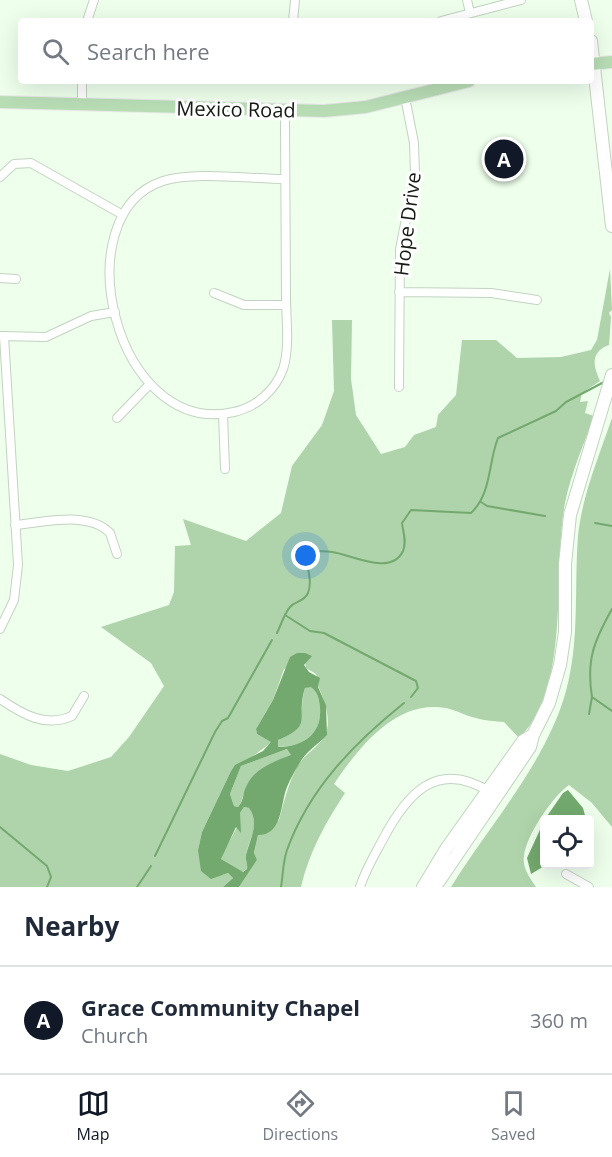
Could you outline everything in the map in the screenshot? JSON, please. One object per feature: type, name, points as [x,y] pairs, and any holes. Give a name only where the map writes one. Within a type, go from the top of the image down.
[{"type":"main road","points":[[594,64],[612,62]]},
{"type":"main road","name":"Mexico Road","points":[[0,102],[285,111],[347,109],[405,98],[458,84]]},
{"type":"street","points":[[88,18],[94,0]]},
{"type":"street","points":[[294,18],[295,0]]},
{"type":"street","points":[[467,0],[470,13]]},
{"type":"street","points":[[452,18],[521,0]]},
{"type":"street","points":[[581,0],[585,18]]},
{"type":"street","points":[[594,73],[612,226]]},
{"type":"street","points":[[81,106],[82,84]]},
{"type":"street","name":"Hope Drive","points":[[399,387],[400,249],[415,174],[414,143],[405,98]]},
{"type":"street","points":[[285,111],[286,356],[278,380],[253,405],[223,414],[180,405],[149,385],[128,354],[115,312],[112,263],[114,237],[123,215],[140,194],[163,181],[175,178],[285,179]]},
{"type":"street","points":[[0,177],[14,164],[32,163],[123,215]]},
{"type":"street","points":[[0,278],[16,279]]},
{"type":"street","points":[[214,292],[244,305],[286,305]]},
{"type":"street","points":[[399,292],[491,292],[537,300]]},
{"type":"street","points":[[0,629],[10,611],[16,589],[15,525],[2,336],[46,337],[91,316],[115,312]]},
{"type":"street","points":[[423,887],[446,849],[530,747],[533,735],[549,703],[560,665],[565,632],[565,564],[570,515],[612,375]]},
{"type":"street","points":[[117,418],[149,385]]},
{"type":"street","points":[[223,414],[225,469]]},
{"type":"street","points":[[15,525],[68,521],[91,522],[110,532],[117,554]]},
{"type":"street","points":[[0,699],[27,717],[50,721],[72,716],[84,696]]},
{"type":"street","points":[[360,887],[389,828],[405,803],[419,789],[451,778],[469,781],[492,794]]},
{"type":"street","points":[[435,887],[492,794]]},
{"type":"street","points":[[566,874],[589,887]]},
{"type":"shaded area","points":[[610,269],[612,310],[609,313],[611,317],[609,345],[599,351],[595,360],[600,381],[582,393],[580,402],[588,401],[585,413],[594,416],[574,470],[565,503],[561,530],[557,627],[547,690],[536,716],[519,738],[504,722],[479,719],[446,708],[428,707],[395,718],[367,741],[334,784],[345,793],[319,838],[301,887],[239,887],[257,860],[254,854],[258,835],[279,820],[297,767],[326,734],[328,720],[326,706],[316,674],[306,668],[305,662],[284,669],[273,700],[256,729],[257,734],[272,742],[230,773],[202,832],[198,850],[222,875],[228,873],[233,878],[223,887],[0,887],[0,754],[31,765],[68,771],[111,757],[129,737],[164,686],[151,663],[101,627],[169,605],[174,592],[175,546],[191,545],[183,519],[246,541],[281,513],[292,466],[322,425],[334,391],[332,320],[352,320],[351,379],[356,415],[381,454],[405,447],[414,435],[436,427],[438,415],[456,395],[462,340],[496,340],[517,358],[561,357],[591,350],[597,340]]},
{"type":"shaded area","points":[[612,418],[612,827],[592,803],[569,785],[555,798],[543,815],[540,815],[540,820],[529,838],[524,865],[536,887],[451,887],[516,792],[557,718],[566,691],[573,653],[578,536],[583,506]]},
{"type":"shaded area","points":[[297,653],[312,656],[304,665],[309,672],[320,678],[318,687],[326,705],[327,735],[307,753],[295,771],[287,787],[276,824],[266,834],[258,835],[254,853],[257,860],[239,887],[223,887],[233,878],[228,873],[211,879],[201,871],[198,850],[202,832],[235,765],[263,751],[271,742],[257,734],[256,729],[273,700],[290,657]],"holes":[[[311,687],[318,696],[320,708],[318,725],[303,742],[278,747],[278,740],[296,730],[300,725],[305,688]],[[287,749],[291,755],[266,766],[255,774],[245,788],[238,807],[234,806],[230,794],[241,766]],[[244,807],[249,808],[254,819],[246,855],[247,869],[243,872],[221,859],[236,827],[241,833],[240,813]]]},
{"type":"shaded area","points":[[311,686],[318,696],[320,717],[318,725],[309,738],[303,742],[278,747],[278,740],[296,730],[300,725],[305,688]]},
{"type":"shaded area","points":[[287,749],[292,755],[259,772],[250,783],[238,807],[234,806],[230,794],[241,766]]},
{"type":"shaded area","points":[[568,790],[583,808],[585,815],[548,815],[563,793]]},
{"type":"shaded area","points":[[244,807],[249,808],[254,825],[246,855],[247,869],[242,872],[221,859]]},
{"type":"shaded area","points":[[540,830],[540,869],[531,874],[527,858]]},
{"type":"waterway","points":[[277,633],[290,607],[308,593],[310,587],[308,551],[332,552],[380,563],[397,559],[405,544],[402,523],[411,510],[471,513],[483,496],[498,438],[556,411],[566,402],[604,382]]},
{"type":"waterway","points":[[481,502],[487,506],[545,516]]},
{"type":"waterway","points":[[595,523],[612,526]]},
{"type":"waterway","points":[[612,609],[596,641],[590,672],[592,697],[612,711]]},
{"type":"waterway","points":[[285,615],[310,631],[324,633],[416,681],[418,688],[411,697]]},
{"type":"waterway","points":[[155,856],[215,732],[222,721],[228,718],[272,640]]},
{"type":"waterway","points":[[589,714],[592,697]]},
{"type":"waterway","points":[[281,887],[287,850],[296,828],[321,787],[351,751],[404,703]]},
{"type":"waterway","points":[[0,827],[47,866],[51,877],[47,887]]},
{"type":"waterway","points":[[137,887],[151,866]]},
{"type":"place","name":"Grace Community Chapel","points":[[504,159]]}]
